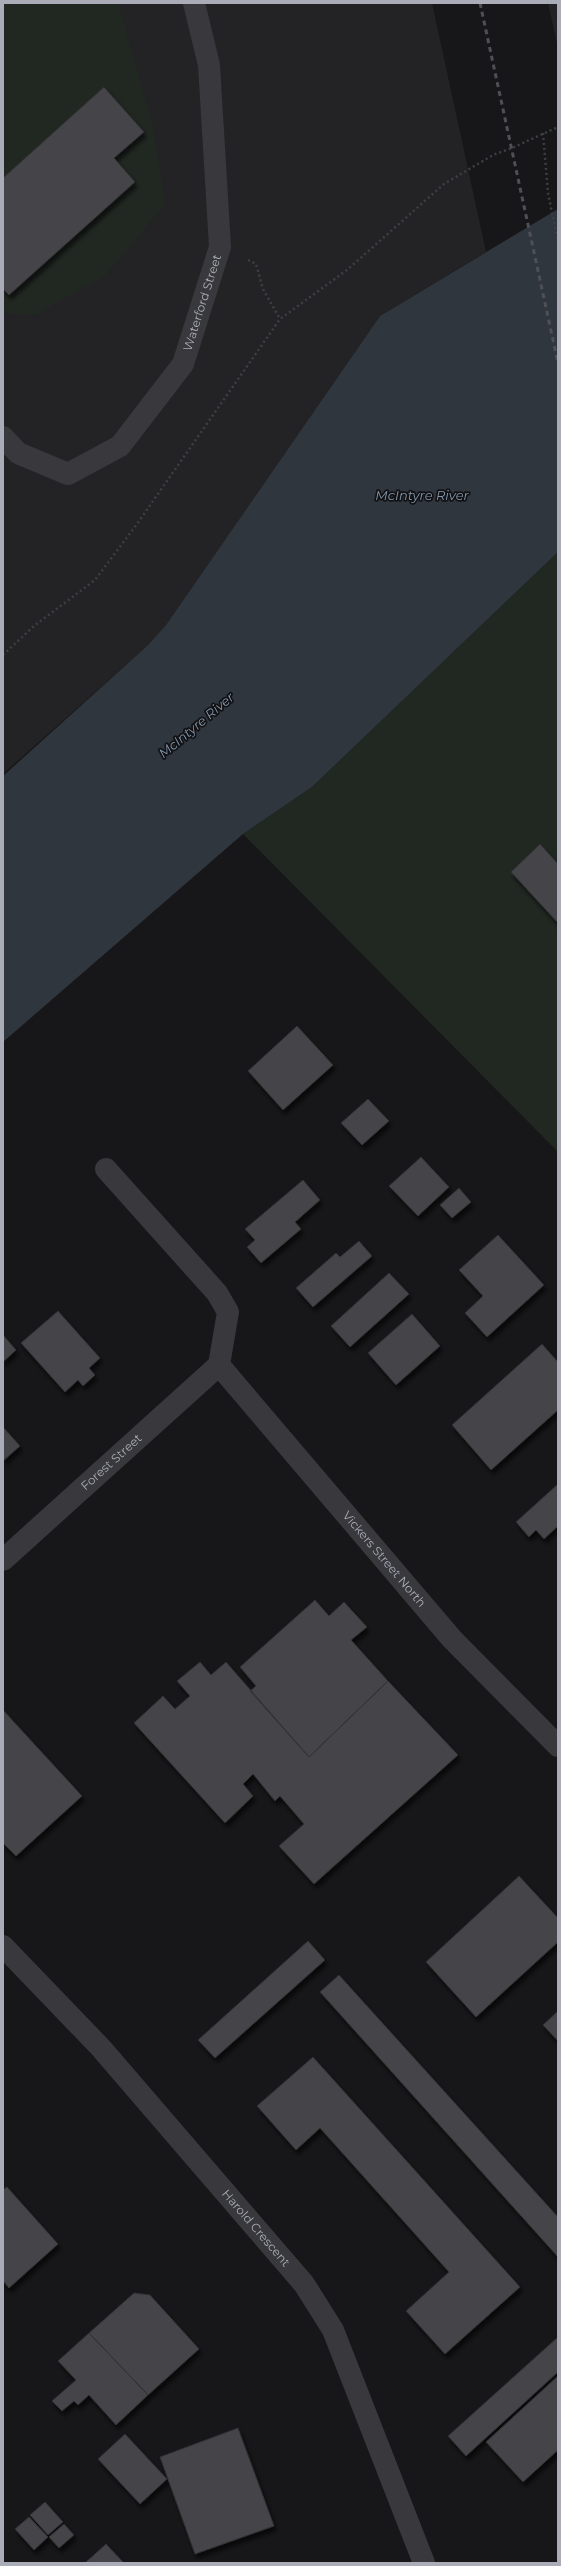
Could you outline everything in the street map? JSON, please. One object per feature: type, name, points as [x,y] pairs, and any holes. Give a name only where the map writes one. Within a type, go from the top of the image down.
[{"type":"street","name":"Waterford Street","points":[[3,437],[18,453],[68,474],[120,446],[183,364],[220,247],[209,65],[194,3]]},
{"type":"street","points":[[106,1169],[217,1293],[228,1312],[219,1365]]},
{"type":"street","name":"Forest Street","points":[[3,1560],[219,1365]]},
{"type":"street","name":"Vickers Street North","points":[[219,1365],[452,1639],[558,1746]]},
{"type":"street","name":"Harold Crescent","points":[[3,1946],[101,2048],[304,2284],[333,2330],[424,2563]]},
{"type":"path","points":[[3,655],[34,626],[96,580],[137,524],[280,319],[347,270],[444,184],[493,155],[558,127]]},
{"type":"path","points":[[543,133],[548,193],[558,242]]},
{"type":"path","points":[[220,247],[256,264],[263,289],[280,319]]},
{"type":"shaded area","points":[[3,3],[432,3],[486,252],[380,316],[166,625],[148,645],[3,774]]},
{"type":"shaded area","points":[[3,3],[118,3],[153,126],[165,204],[105,276],[35,315],[3,313]]},
{"type":"shaded area","points":[[548,3],[558,3],[558,48]]},
{"type":"shaded area","points":[[558,552],[558,1152],[243,834],[312,787]]},
{"type":"water","name":"McIntyre River","points":[[558,209],[558,552],[312,787],[243,834],[3,1042],[3,776],[148,645],[166,625],[380,316]]},
{"type":"building","points":[[104,87],[144,132],[114,158],[135,182],[9,295],[3,289],[3,178]]},
{"type":"building","points":[[540,844],[558,864],[558,923],[511,872]]},
{"type":"building","points":[[297,1026],[333,1065],[283,1110],[248,1071]]},
{"type":"building","points":[[368,1099],[389,1121],[362,1145],[341,1123]]},
{"type":"building","points":[[421,1157],[449,1187],[418,1216],[389,1186]]},
{"type":"building","points":[[303,1180],[320,1200],[295,1222],[301,1229],[261,1263],[247,1247],[255,1240],[245,1229]]},
{"type":"building","points":[[459,1188],[471,1202],[452,1218],[440,1205]]},
{"type":"building","points":[[498,1235],[544,1285],[487,1337],[465,1313],[483,1296],[459,1270]]},
{"type":"building","points":[[359,1241],[372,1256],[313,1307],[296,1288],[336,1253],[340,1257]]},
{"type":"building","points":[[389,1273],[409,1294],[350,1347],[331,1326]]},
{"type":"building","points":[[58,1311],[100,1358],[89,1368],[95,1375],[83,1386],[78,1380],[65,1392],[21,1343]]},
{"type":"building","points":[[412,1314],[440,1346],[396,1385],[368,1353]]},
{"type":"building","points":[[4,1336],[16,1350],[3,1362],[3,1337]]},
{"type":"building","points":[[542,1344],[558,1362],[558,1410],[491,1470],[452,1425]]},
{"type":"building","points":[[3,1427],[20,1446],[3,1461]]},
{"type":"building","points":[[558,1484],[558,1526],[544,1539],[536,1530],[529,1537],[516,1522]]},
{"type":"building","points":[[315,1600],[329,1616],[344,1602],[367,1627],[351,1640],[388,1681],[309,1757],[250,1691],[256,1686],[240,1667]]},
{"type":"building","points":[[200,1662],[211,1675],[226,1662],[309,1757],[388,1681],[458,1755],[314,1884],[279,1846],[304,1824],[280,1796],[275,1801],[253,1774],[243,1784],[253,1796],[225,1823],[134,1723],[163,1696],[175,1709],[190,1696],[177,1681]]},
{"type":"building","points":[[3,1710],[82,1796],[16,1856],[3,1843]]},
{"type":"building","points":[[519,1876],[558,1918],[558,1942],[476,2017],[426,1962]]},
{"type":"building","points":[[308,1941],[325,1960],[215,2058],[198,2040]]},
{"type":"building","points":[[339,1975],[558,2217],[558,2257],[320,1992]]},
{"type":"building","points":[[558,2011],[558,2041],[543,2025]]},
{"type":"building","points":[[313,2057],[520,2287],[445,2354],[406,2311],[449,2272],[320,2128],[296,2150],[257,2106]]},
{"type":"building","points":[[7,2187],[58,2244],[9,2288],[3,2281],[3,2190]]},
{"type":"building","points":[[134,2293],[150,2295],[199,2349],[148,2395],[89,2333]]},
{"type":"building","points":[[89,2333],[148,2395],[116,2425],[89,2395],[78,2405],[74,2401],[62,2411],[52,2401],[76,2380],[58,2361]]},
{"type":"building","points":[[558,2337],[558,2372],[466,2456],[448,2436]]},
{"type":"building","points":[[558,2376],[558,2450],[523,2482],[486,2442]]},
{"type":"building","points":[[238,2428],[274,2526],[195,2554],[160,2457]]},
{"type":"building","points":[[125,2434],[167,2479],[140,2504],[98,2459]]},
{"type":"building","points":[[45,2502],[63,2522],[48,2535],[30,2515]]},
{"type":"building","points":[[29,2517],[48,2537],[34,2550],[15,2529]]},
{"type":"building","points":[[64,2524],[74,2535],[59,2548],[49,2537]]},
{"type":"building","points":[[106,2544],[124,2563],[85,2563]]},
{"type":"railway","points":[[480,3],[558,363]]}]
